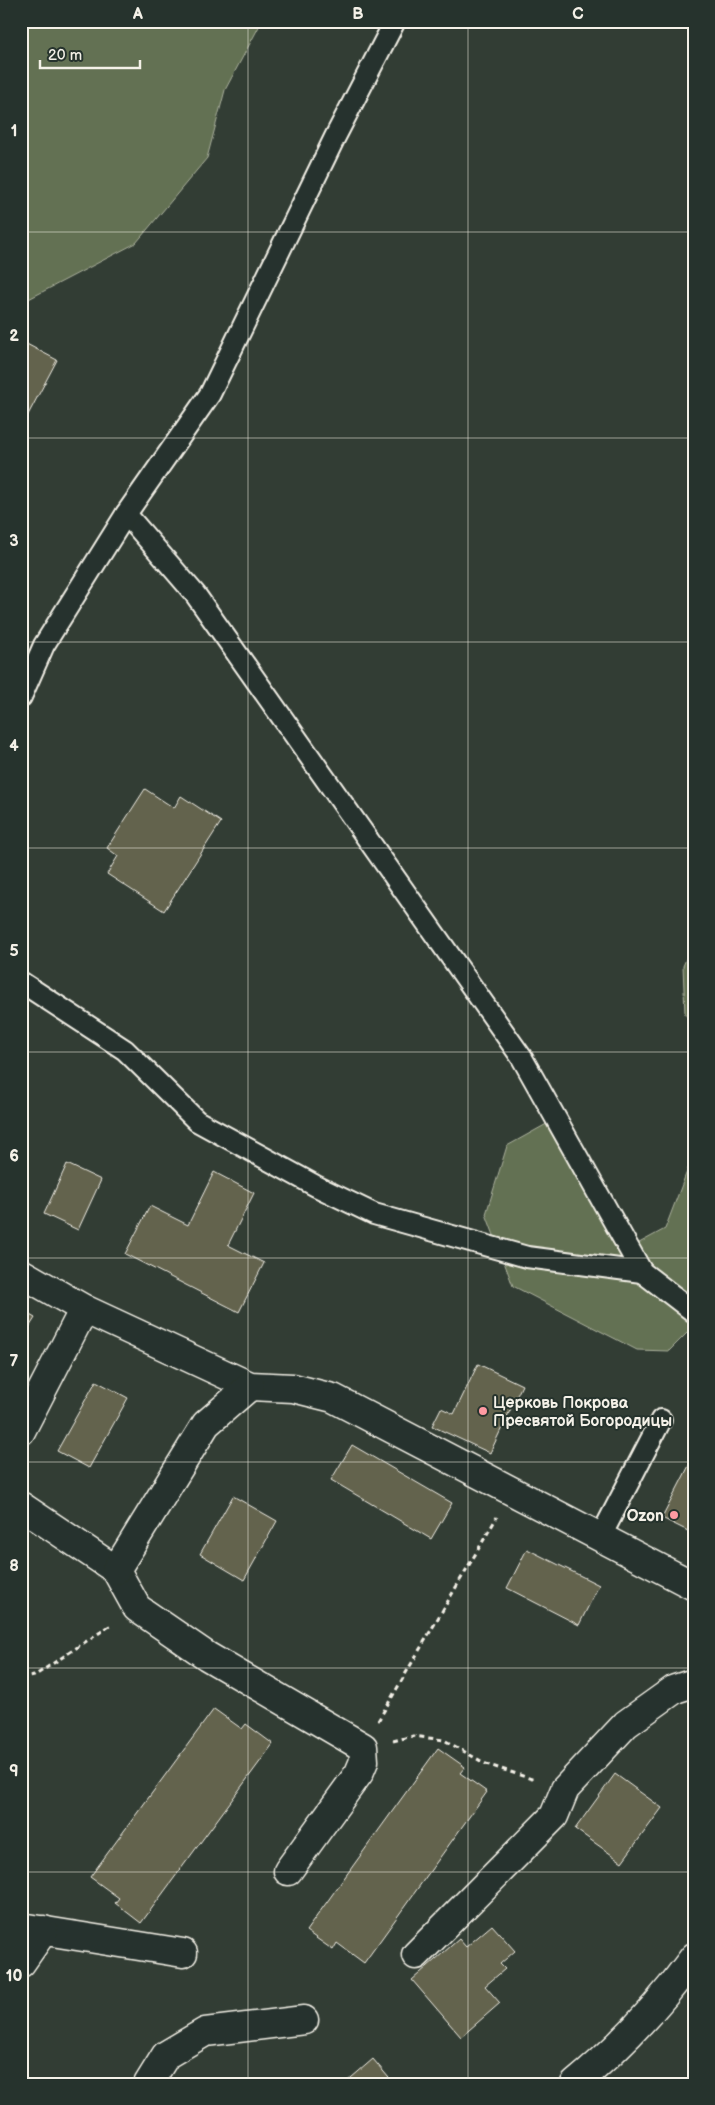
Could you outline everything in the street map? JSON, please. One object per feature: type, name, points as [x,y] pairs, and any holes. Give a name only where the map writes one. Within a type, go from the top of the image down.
[{"type":"street","points":[[21,1273],[84,1309],[250,1386],[293,1388],[333,1398],[513,1490],[694,1586]]},
{"type":"street","points":[[21,1431],[84,1309]]},
{"type":"street","points":[[116,1570],[206,1424],[250,1386]]},
{"type":"street","points":[[21,1506],[116,1570],[137,1608],[207,1656],[363,1747],[364,1762],[359,1773],[288,1871]]},
{"type":"street","points":[[416,1955],[554,1816],[565,1789],[626,1724],[676,1689],[694,1684]]},
{"type":"street","points":[[21,1963],[32,1928],[183,1953]]},
{"type":"street","points":[[575,2084],[603,2060],[664,1996],[694,1957]]},
{"type":"street","points":[[148,2084],[166,2055],[205,2032],[304,2020]]},
{"type":"lane","points":[[21,697],[44,645],[126,514],[210,394],[335,137],[395,21]]},
{"type":"lane","points":[[126,514],[195,594],[522,1058],[642,1272],[694,1312]]},
{"type":"lane","points":[[21,982],[125,1050],[196,1121],[316,1186],[374,1214],[527,1257],[642,1272]]},
{"type":"lane","points":[[601,1536],[661,1420]]},
{"type":"path","points":[[363,1747],[513,1490]]},
{"type":"path","points":[[21,1679],[34,1676],[137,1608]]},
{"type":"path","points":[[363,1747],[413,1736],[444,1740],[486,1764],[565,1789]]},
{"type":"green space","points":[[21,21],[262,21],[225,90],[207,158],[136,243],[21,303]]},
{"type":"green space","points":[[694,941],[694,1026],[685,1014],[683,966]]},
{"type":"green space","points":[[552,1121],[628,1249],[665,1229],[694,1153],[694,1326],[669,1351],[637,1350],[513,1286],[486,1214],[507,1146]]},
{"type":"building","points":[[21,341],[57,360],[21,428]]},
{"type":"building","points":[[145,789],[174,808],[181,796],[221,822],[164,911],[107,874],[118,856],[107,848]]},
{"type":"building","points":[[67,1164],[101,1180],[78,1230],[44,1214]]},
{"type":"building","points":[[214,1172],[254,1193],[228,1245],[264,1263],[239,1312],[125,1254],[150,1206],[188,1225]]},
{"type":"building","points":[[21,1310],[35,1318],[21,1340]]},
{"type":"building","name":"Церковь Покрова Пресвятой Богородицы","points":[[478,1364],[522,1385],[490,1453],[432,1426],[441,1408],[454,1414]]},
{"type":"building","points":[[96,1381],[128,1398],[89,1468],[57,1451]]},
{"type":"building","points":[[352,1445],[452,1503],[431,1539],[331,1480]]},
{"type":"building","points":[[694,1456],[694,1534],[662,1518]]},
{"type":"building","points":[[233,1496],[277,1521],[244,1580],[200,1554]]},
{"type":"building","points":[[527,1549],[599,1585],[579,1625],[507,1588]]},
{"type":"building","points":[[214,1709],[242,1729],[246,1724],[273,1744],[141,1923],[115,1903],[119,1898],[90,1877]]},
{"type":"building","points":[[438,1748],[465,1767],[460,1773],[487,1792],[364,1963],[337,1943],[333,1950],[306,1931]]},
{"type":"building","points":[[615,1774],[662,1808],[622,1862],[575,1829]]},
{"type":"building","points":[[492,1925],[515,1951],[500,1964],[505,1969],[485,1986],[500,2003],[461,2037],[412,1980],[459,1939],[466,1947]]},
{"type":"building","points":[[373,2059],[394,2084],[344,2084]]},
{"type":"place","name":"Церковь Покрова Пресвятой Богородицы","points":[[483,1411]]},
{"type":"place","name":"Ozon","points":[[674,1515]]}]
